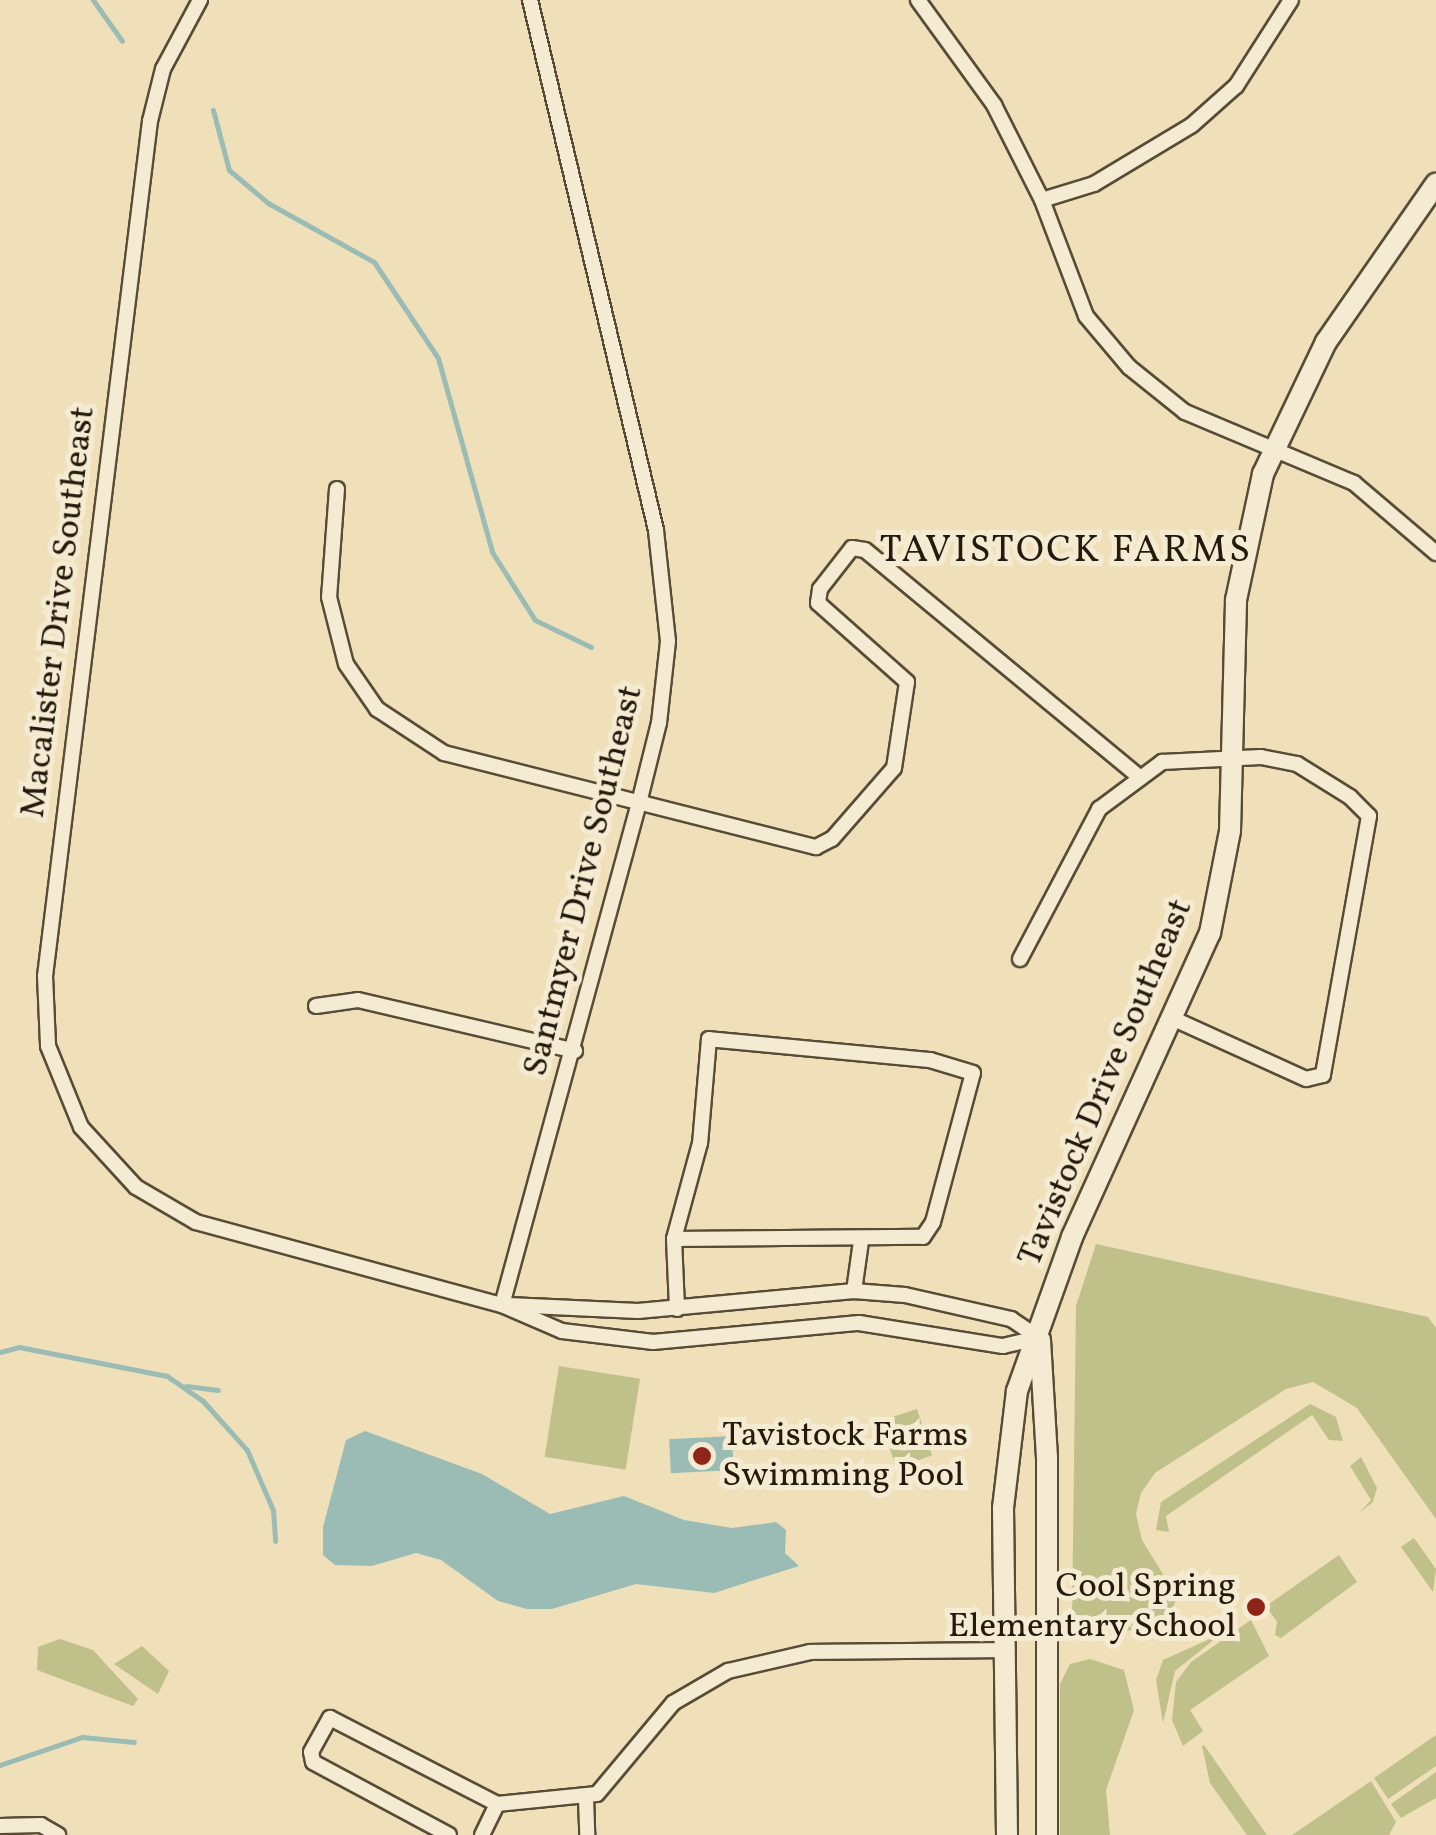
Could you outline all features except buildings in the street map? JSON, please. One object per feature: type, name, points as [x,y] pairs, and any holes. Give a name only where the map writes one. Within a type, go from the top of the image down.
[{"type":"street","name":"Macalister Drive Southeast","points":[[200,0],[163,69],[150,122],[44,976],[48,1046],[67,1102],[97,1149],[176,1213],[216,1230],[502,1305],[562,1331],[628,1342],[858,1323],[1003,1346],[1040,1338]]},
{"type":"street","name":"Santmyer Drive Southeast","points":[[502,1305],[574,1051],[640,799],[666,679],[662,567],[530,0]]},
{"type":"street","points":[[918,0],[994,105],[1042,200],[1086,316],[1129,366],[1184,412],[1274,446],[1373,496],[1436,553]]},
{"type":"street","points":[[1042,200],[1094,184],[1192,125],[1245,75],[1290,0]]},
{"type":"street","name":"Tavistock Drive Southeast","points":[[1007,1835],[1004,1650],[1008,1430],[1072,1237],[1174,1019],[1222,882],[1242,555],[1274,446],[1326,342],[1436,184]]},
{"type":"street","points":[[338,489],[331,614],[346,664],[377,709],[444,753],[640,799],[816,848],[832,839],[894,768],[908,682],[818,603],[820,589],[852,548],[865,550],[1138,776]]},
{"type":"street","points":[[1020,959],[1099,809],[1138,776],[1162,762],[1232,757],[1297,764],[1369,816],[1322,1075],[1306,1079],[1174,1019]]},
{"type":"street","points":[[316,1006],[358,1000],[574,1051]]},
{"type":"street","points":[[674,1239],[914,1240],[930,1230],[973,1073],[930,1060],[708,1039],[700,1143],[674,1239],[677,1309]]},
{"type":"street","points":[[854,1291],[861,1241]]},
{"type":"street","name":"Macalister Drive Southeast","points":[[502,1305],[677,1309],[854,1291],[904,1294],[1011,1319],[1040,1338]]},
{"type":"street","name":"Tavistock Drive Southeast","points":[[1040,1338],[1047,1457],[1047,1835]]},
{"type":"street","points":[[448,1835],[313,1762],[311,1752],[330,1718],[497,1804],[586,1798],[614,1778],[673,1703],[728,1672],[810,1652],[1004,1650]]},
{"type":"street","points":[[586,1798],[588,1835]]},
{"type":"street","points":[[482,1835],[497,1804]]},
{"type":"street","points":[[0,1826],[41,1824],[58,1835]]},
{"type":"green space","points":[[1096,1244],[1428,1317],[1436,1328],[1436,1519],[1357,1408],[1313,1382],[1286,1389],[1155,1473],[1141,1493],[1136,1514],[1142,1540],[1177,1597],[1168,1621],[1149,1631],[1089,1629],[1072,1620],[1076,1306]]},
{"type":"green space","points":[[559,1366],[640,1379],[626,1470],[545,1457]]},
{"type":"green space","points":[[1310,1404],[1336,1417],[1343,1441],[1329,1440],[1312,1415],[1166,1516],[1169,1532],[1156,1530],[1161,1502]]},
{"type":"green space","points":[[917,1409],[932,1456],[896,1467],[881,1421]]},
{"type":"green space","points":[[1361,1457],[1377,1488],[1373,1502],[1359,1513],[1371,1500],[1350,1466]]},
{"type":"green space","points":[[1414,1538],[1436,1569],[1433,1592],[1401,1547]]},
{"type":"green space","points":[[1339,1555],[1357,1582],[1281,1638],[1275,1635],[1277,1622],[1266,1606]]},
{"type":"green space","points":[[1251,1620],[1269,1656],[1190,1710],[1203,1731],[1183,1746],[1172,1720],[1176,1682],[1191,1662]]},
{"type":"green space","points":[[1221,1634],[1175,1671],[1163,1723],[1156,1680],[1163,1660]]},
{"type":"green space","points":[[60,1639],[93,1650],[138,1699],[133,1706],[37,1670],[38,1647]]},
{"type":"green space","points":[[142,1646],[169,1671],[158,1694],[114,1664]]},
{"type":"green space","points":[[1090,1659],[1124,1670],[1134,1710],[1106,1790],[1110,1835],[1060,1835],[1060,1684],[1070,1664]]},
{"type":"green space","points":[[1436,1735],[1436,1766],[1388,1799],[1374,1778]]},
{"type":"green space","points":[[1202,1746],[1267,1835],[1247,1835],[1210,1783]]},
{"type":"green space","points":[[1436,1772],[1436,1798],[1401,1818],[1391,1804]]},
{"type":"green space","points":[[1371,1781],[1396,1822],[1389,1835],[1292,1835]]},
{"type":"water","points":[[365,1431],[482,1474],[550,1514],[624,1496],[684,1520],[732,1528],[776,1522],[786,1530],[785,1553],[799,1566],[714,1593],[636,1584],[552,1609],[527,1609],[498,1601],[441,1560],[416,1553],[372,1566],[335,1565],[323,1555],[323,1527],[346,1440]]},
{"type":"water","name":"Tavistock Farms Swimming Pool","points":[[732,1436],[734,1470],[671,1473],[669,1439]]},
{"type":"waterway","points":[[93,0],[122,41]]},
{"type":"waterway","points":[[213,110],[229,170],[268,203],[374,262],[438,358],[492,552],[535,620],[591,647]]},
{"type":"waterway","points":[[0,1352],[19,1347],[167,1376],[203,1401],[247,1450],[273,1510],[275,1541]]},
{"type":"waterway","points":[[186,1386],[218,1390]]},
{"type":"waterway","points":[[0,1765],[82,1737],[134,1742]]},
{"type":"place","name":"Tavistock Farms Swimming Pool","points":[[702,1456]]},
{"type":"place","name":"Cool Spring Elementary School","points":[[1256,1607]]},
{"type":"district","name":"TAVISTOCK FARMS","points":[[1066,552]]}]
